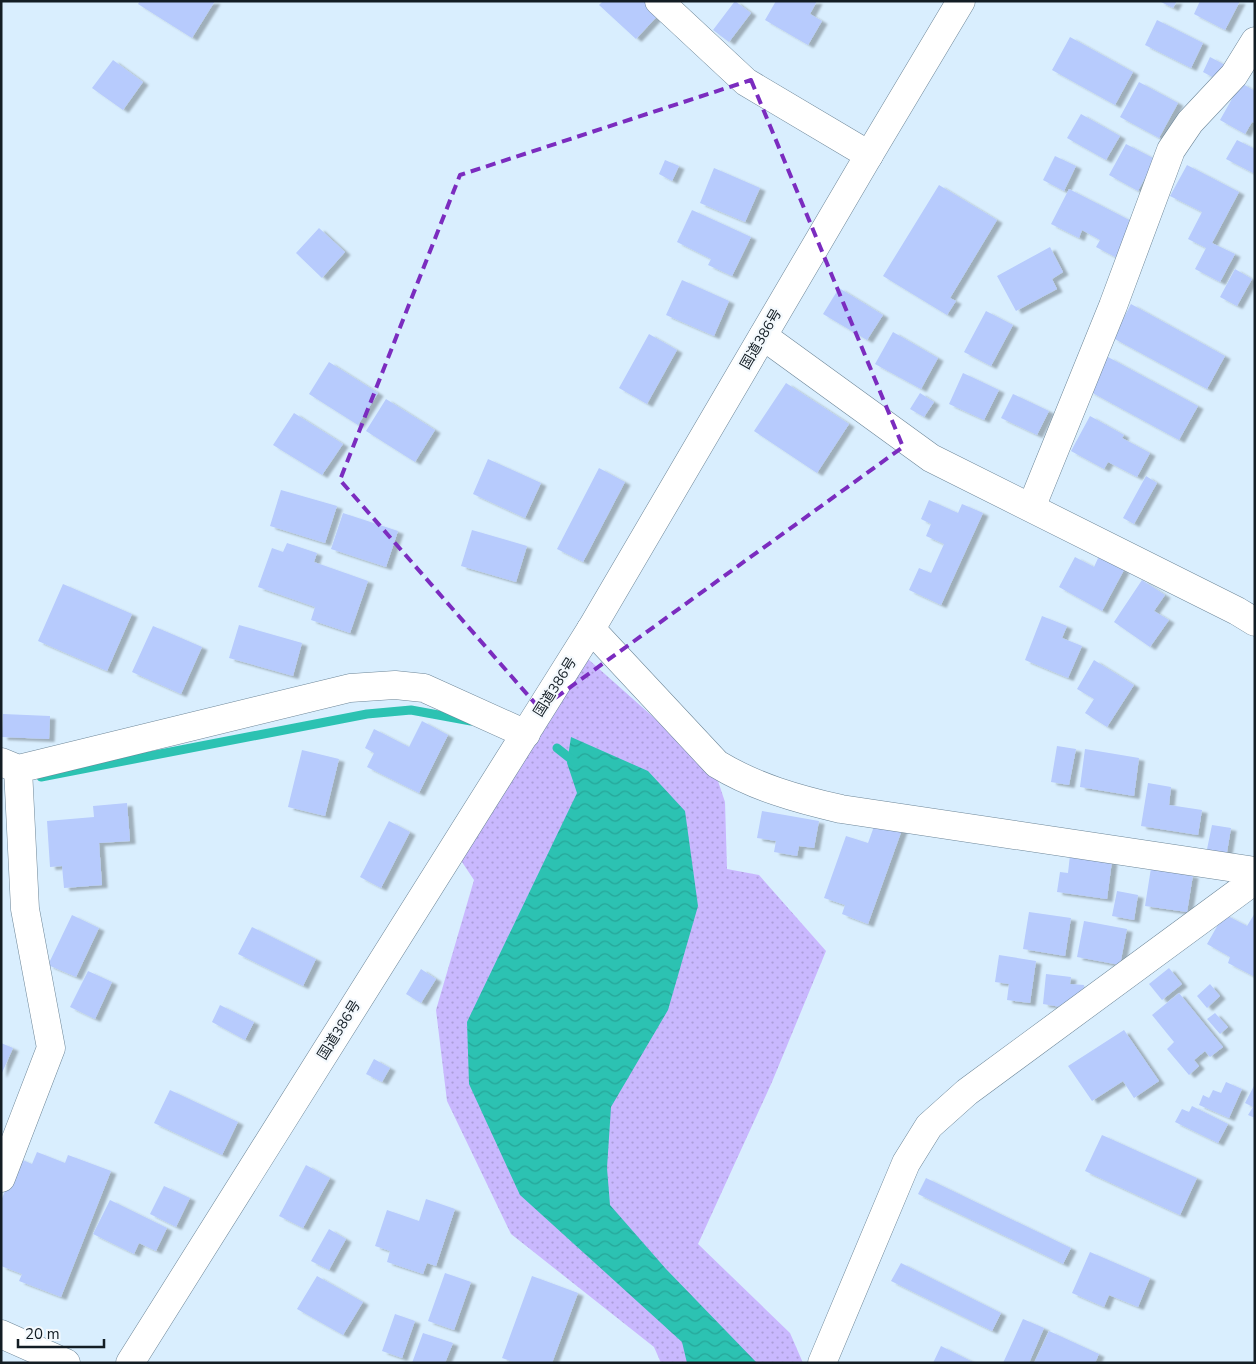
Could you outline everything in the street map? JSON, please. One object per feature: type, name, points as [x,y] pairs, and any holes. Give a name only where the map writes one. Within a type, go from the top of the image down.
[{"type":"main road","points":[[659,1],[746,82],[869,155]]},
{"type":"main road","name":"国道386号","points":[[130,1363],[591,629],[961,1]]},
{"type":"main road","points":[[1031,508],[1113,306],[1171,150],[1190,122],[1234,75],[1255,41]]},
{"type":"main road","points":[[763,336],[931,458],[1237,610],[1255,622]]},
{"type":"main road","points":[[591,629],[717,764],[737,776],[771,790],[841,809],[1255,871]]},
{"type":"main road","points":[[1,1178],[51,1048],[25,909],[10,779],[341,690],[359,687],[395,685],[424,688],[526,734]]},
{"type":"main road","points":[[822,1363],[906,1163],[929,1126],[967,1092],[1255,880]]},
{"type":"main road","points":[[1,1334],[66,1363]]},
{"type":"highlighted area","points":[[751,80],[903,447],[540,709],[340,480],[460,175]]},
{"type":"shaded area","points":[[588,659],[715,772],[725,802],[727,869],[759,875],[826,951],[772,1082],[698,1244],[790,1333],[803,1363],[661,1363],[654,1347],[511,1234],[447,1101],[436,1010],[474,880],[458,856]]},
{"type":"water","points":[[571,737],[648,771],[685,811],[698,906],[668,1010],[611,1107],[607,1168],[610,1205],[666,1269],[757,1363],[687,1363],[682,1342],[520,1195],[469,1084],[467,1022],[577,793],[567,763]]},
{"type":"building","points":[[140,1],[215,1],[192,38],[138,4]]},
{"type":"building","points":[[603,1],[651,1],[662,11],[636,39],[599,5]]},
{"type":"building","points":[[735,1],[751,13],[729,42],[713,30]]},
{"type":"building","points":[[776,1],[817,1],[810,14],[822,21],[808,45],[765,20]]},
{"type":"building","points":[[1159,1],[1177,1],[1173,8]]},
{"type":"building","points":[[1200,1],[1240,1],[1225,30],[1194,14]]},
{"type":"building","points":[[1157,20],[1203,43],[1191,68],[1145,45]]},
{"type":"building","points":[[1070,37],[1133,72],[1115,105],[1052,70]]},
{"type":"building","points":[[1210,57],[1225,65],[1218,80],[1203,72]]},
{"type":"building","points":[[113,60],[143,82],[123,110],[92,88]]},
{"type":"building","points":[[1139,82],[1178,103],[1159,138],[1120,117]]},
{"type":"building","points":[[1241,83],[1255,91],[1255,123],[1252,122],[1245,134],[1220,120]]},
{"type":"building","points":[[1081,114],[1120,136],[1106,160],[1067,138]]},
{"type":"building","points":[[1237,140],[1255,149],[1255,174],[1226,159]]},
{"type":"building","points":[[1126,144],[1155,159],[1138,191],[1109,175]]},
{"type":"building","points":[[1055,156],[1076,166],[1064,191],[1043,180]]},
{"type":"building","points":[[665,160],[679,166],[672,181],[659,174]]},
{"type":"building","points":[[1187,165],[1239,192],[1212,243],[1235,254],[1220,282],[1195,269],[1206,248],[1188,239],[1202,212],[1170,196]]},
{"type":"building","points":[[714,168],[760,188],[745,222],[700,203]]},
{"type":"building","points":[[939,185],[997,220],[950,298],[956,301],[947,315],[883,276]]},
{"type":"building","points":[[1069,189],[1135,223],[1117,258],[1096,247],[1100,240],[1082,230],[1079,238],[1051,224]]},
{"type":"building","points":[[692,210],[751,237],[732,276],[708,265],[711,259],[677,242]]},
{"type":"building","points":[[319,228],[345,252],[322,278],[296,253]]},
{"type":"building","points":[[1050,247],[1063,272],[1052,279],[1057,289],[1016,311],[997,276]]},
{"type":"building","points":[[1235,269],[1252,279],[1237,306],[1220,297]]},
{"type":"building","points":[[682,280],[729,301],[714,336],[666,315]]},
{"type":"building","points":[[839,288],[883,315],[867,340],[823,314]]},
{"type":"building","points":[[1131,304],[1225,356],[1207,389],[1113,338]]},
{"type":"building","points":[[986,311],[1013,325],[991,366],[964,352]]},
{"type":"building","points":[[893,332],[938,358],[921,389],[875,364]]},
{"type":"building","points":[[649,334],[677,350],[647,404],[619,388]]},
{"type":"building","points":[[1108,357],[1198,406],[1179,440],[1089,391]]},
{"type":"building","points":[[329,362],[378,393],[358,425],[309,394]]},
{"type":"building","points":[[963,373],[999,390],[984,420],[949,404]]},
{"type":"building","points":[[786,383],[849,424],[817,473],[754,431]]},
{"type":"building","points":[[920,393],[934,402],[924,417],[910,409]]},
{"type":"building","points":[[1013,394],[1049,411],[1037,435],[1001,418]]},
{"type":"building","points":[[386,399],[435,430],[415,462],[366,431]]},
{"type":"building","points":[[294,413],[343,444],[322,475],[273,445]]},
{"type":"building","points":[[1090,416],[1124,435],[1122,438],[1150,453],[1137,477],[1108,462],[1104,469],[1071,451]]},
{"type":"building","points":[[488,459],[541,483],[525,518],[473,494]]},
{"type":"building","points":[[599,468],[625,482],[583,562],[557,549]]},
{"type":"building","points":[[1146,476],[1157,483],[1134,524],[1123,518]]},
{"type":"building","points":[[281,490],[337,506],[325,543],[270,526]]},
{"type":"building","points":[[929,500],[958,513],[962,504],[983,513],[941,605],[909,590],[919,568],[931,573],[944,544],[926,536],[931,524],[921,519]]},
{"type":"building","points":[[343,513],[398,531],[386,567],[331,549]]},
{"type":"building","points":[[472,530],[527,546],[516,582],[461,566]]},
{"type":"building","points":[[287,543],[317,553],[314,562],[368,581],[350,633],[311,620],[315,607],[258,587],[272,548],[283,552]]},
{"type":"building","points":[[1099,556],[1124,570],[1102,611],[1059,587],[1075,557],[1094,567]]},
{"type":"building","points":[[1142,580],[1165,595],[1154,611],[1169,620],[1150,647],[1114,622]]},
{"type":"building","points":[[63,584],[132,614],[107,671],[38,641]]},
{"type":"building","points":[[1042,616],[1067,626],[1062,638],[1082,646],[1068,678],[1025,660]]},
{"type":"building","points":[[239,625],[302,643],[293,676],[229,658]]},
{"type":"building","points":[[153,626],[202,647],[181,694],[132,672]]},
{"type":"building","points":[[1094,660],[1134,685],[1107,727],[1085,713],[1094,699],[1077,689]]},
{"type":"building","points":[[3,714],[50,716],[49,739],[2,737]]},
{"type":"building","points":[[422,721],[448,735],[419,793],[367,767],[374,753],[365,748],[374,729],[409,747]]},
{"type":"building","points":[[1057,746],[1076,749],[1069,785],[1051,782]]},
{"type":"building","points":[[1085,749],[1139,758],[1134,796],[1080,787]]},
{"type":"building","points":[[302,750],[339,759],[325,816],[288,807]]},
{"type":"building","points":[[1148,783],[1171,787],[1169,805],[1202,810],[1198,835],[1141,826]]},
{"type":"building","points":[[127,803],[130,841],[99,843],[102,885],[64,888],[62,866],[50,867],[47,821],[94,817],[93,806]]},
{"type":"building","points":[[762,811],[819,821],[814,848],[799,846],[797,856],[774,852],[776,841],[757,838]]},
{"type":"building","points":[[877,818],[903,827],[868,924],[842,914],[845,905],[824,898],[846,836],[868,843]]},
{"type":"building","points":[[389,821],[410,832],[381,888],[360,877]]},
{"type":"building","points":[[1212,825],[1231,828],[1226,858],[1206,854]]},
{"type":"building","points":[[1070,855],[1112,861],[1107,899],[1057,892],[1060,872],[1068,873]]},
{"type":"building","points":[[1151,868],[1193,875],[1187,912],[1145,906]]},
{"type":"building","points":[[1117,891],[1138,895],[1134,920],[1112,916]]},
{"type":"building","points":[[1029,912],[1071,918],[1065,956],[1023,949]]},
{"type":"building","points":[[1255,913],[1255,977],[1228,963],[1230,957],[1207,944],[1224,914],[1247,926]]},
{"type":"building","points":[[72,915],[99,928],[76,977],[48,965]]},
{"type":"building","points":[[1084,921],[1127,929],[1120,965],[1077,957]]},
{"type":"building","points":[[252,927],[316,959],[303,986],[238,954]]},
{"type":"building","points":[[999,955],[1036,961],[1030,1003],[1007,1000],[1009,984],[995,982]]},
{"type":"building","points":[[1169,968],[1182,984],[1162,1000],[1149,984]]},
{"type":"building","points":[[421,969],[436,979],[421,1003],[406,994]]},
{"type":"building","points":[[88,971],[112,982],[95,1019],[70,1007]]},
{"type":"building","points":[[1046,974],[1071,977],[1070,984],[1084,985],[1082,1003],[1067,1008],[1043,1004]]},
{"type":"building","points":[[1210,984],[1220,996],[1207,1008],[1197,996]]},
{"type":"building","points":[[1179,993],[1223,1047],[1210,1057],[1205,1051],[1194,1060],[1199,1066],[1189,1075],[1167,1049],[1174,1042],[1152,1015]]},
{"type":"building","points":[[220,1005],[254,1022],[245,1040],[212,1022]]},
{"type":"building","points":[[1215,1013],[1228,1027],[1220,1034],[1207,1019]]},
{"type":"building","points":[[1124,1030],[1159,1081],[1134,1098],[1123,1081],[1092,1101],[1068,1066]]},
{"type":"building","points":[[1,1043],[13,1048],[1,1075]]},
{"type":"building","points":[[374,1059],[390,1068],[382,1082],[366,1074]]},
{"type":"building","points":[[1226,1082],[1242,1089],[1229,1118],[1199,1105],[1203,1095],[1209,1098],[1213,1090],[1221,1093]]},
{"type":"building","points":[[1255,1084],[1255,1118],[1248,1115],[1253,1107],[1245,1103]]},
{"type":"building","points":[[170,1090],[238,1122],[222,1155],[154,1123]]},
{"type":"building","points":[[1192,1106],[1228,1124],[1218,1143],[1175,1122],[1182,1109],[1189,1112]]},
{"type":"building","points":[[1102,1135],[1197,1178],[1180,1215],[1085,1171]]},
{"type":"building","points":[[37,1152],[65,1163],[68,1155],[111,1171],[61,1297],[19,1281],[22,1274],[1,1266],[1,1201],[18,1158],[32,1164]]},
{"type":"building","points":[[306,1165],[330,1178],[303,1228],[279,1216]]},
{"type":"building","points":[[926,1178],[1071,1248],[1063,1264],[918,1194]]},
{"type":"building","points":[[164,1186],[190,1198],[176,1227],[150,1214]]},
{"type":"building","points":[[426,1199],[455,1209],[436,1266],[427,1263],[423,1274],[387,1262],[390,1251],[375,1246],[387,1210],[419,1221]]},
{"type":"building","points":[[110,1200],[167,1228],[156,1251],[139,1243],[134,1254],[93,1234]]},
{"type":"building","points":[[329,1229],[346,1239],[329,1270],[311,1261]]},
{"type":"building","points":[[1090,1252],[1150,1278],[1138,1307],[1109,1295],[1104,1307],[1072,1293]]},
{"type":"building","points":[[901,1263],[1001,1313],[992,1331],[891,1281]]},
{"type":"building","points":[[445,1273],[471,1282],[454,1330],[428,1321]]},
{"type":"building","points":[[317,1276],[363,1302],[343,1335],[297,1309]]},
{"type":"building","points":[[532,1276],[578,1293],[552,1363],[516,1363],[502,1358]]},
{"type":"building","points":[[395,1314],[415,1321],[402,1358],[382,1351]]},
{"type":"building","points":[[1023,1319],[1044,1328],[1029,1363],[1003,1363]]},
{"type":"building","points":[[1049,1331],[1099,1354],[1095,1363],[1034,1363]]},
{"type":"building","points":[[423,1333],[453,1343],[445,1363],[412,1363]]},
{"type":"building","points":[[941,1346],[975,1363],[933,1363]]},
{"type":"waterway","points":[[41,777],[367,714],[411,710],[471,721]]},
{"type":"waterway","points":[[557,748],[576,763]]}]
